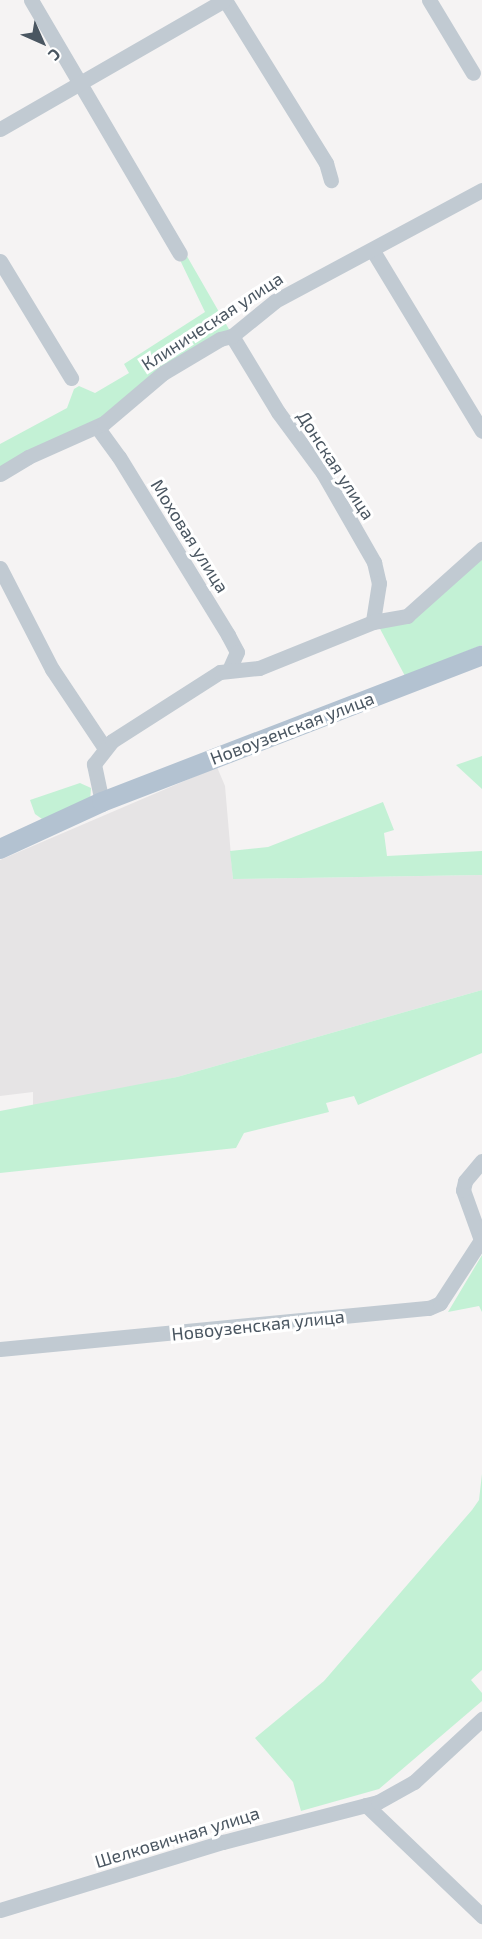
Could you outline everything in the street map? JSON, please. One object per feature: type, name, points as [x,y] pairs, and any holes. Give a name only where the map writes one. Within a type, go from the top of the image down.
[{"type":"main road","name":"Новоузенская улица","points":[[0,849],[102,802],[482,655]]},
{"type":"street","points":[[31,0],[180,254]]},
{"type":"street","points":[[0,129],[224,0],[326,163],[331,180]]},
{"type":"street","points":[[429,0],[473,73]]},
{"type":"street","name":"Клиническая улица","points":[[0,474],[28,457],[97,427],[163,373],[220,339],[232,336],[275,301],[373,251],[482,190]]},
{"type":"street","points":[[373,251],[482,431]]},
{"type":"street","points":[[0,261],[71,378]]},
{"type":"street","name":"Донская улица","points":[[232,336],[278,412],[323,473],[374,562],[379,583],[373,622]]},
{"type":"street","name":"Моховая улица","points":[[97,427],[119,457],[228,635],[237,652],[230,668]]},
{"type":"street","points":[[102,802],[94,764],[104,747],[230,668],[259,668],[373,622],[407,616],[482,549]]},
{"type":"street","points":[[0,568],[52,669],[104,747]]},
{"type":"street","points":[[481,1239],[463,1190],[465,1181],[482,1161]]},
{"type":"street","name":"Новоузенская улица","points":[[0,1349],[429,1308],[440,1303],[481,1239]]},
{"type":"street","name":"Шелковичная улица","points":[[0,1910],[224,1842],[366,1805],[414,1782],[482,1719]]},
{"type":"street","points":[[366,1805],[482,1916]]},
{"type":"shaded area","points":[[217,767],[225,786],[233,879],[482,875],[482,990],[177,1077],[33,1108],[33,1092],[0,1096],[0,860]]},
{"type":"green space","points":[[184,251],[230,331],[99,422],[0,469],[0,444],[67,408],[74,389],[79,386],[95,393],[129,373],[124,364],[205,312],[180,260]]},
{"type":"green space","points":[[482,556],[482,645],[405,676],[378,625],[418,616]]},
{"type":"green space","points":[[482,756],[482,789],[456,765]]},
{"type":"green space","points":[[80,783],[91,788],[90,801],[42,819],[35,814],[30,800]]},
{"type":"green space","points":[[383,802],[394,830],[384,833],[387,856],[482,851],[482,875],[233,879],[230,851],[268,847]]},
{"type":"green space","points":[[482,990],[482,1053],[358,1105],[354,1096],[326,1103],[329,1112],[244,1133],[236,1148],[0,1173],[0,1111],[177,1077]]},
{"type":"green space","points":[[482,1255],[482,1312],[479,1306],[448,1312]]},
{"type":"green space","points":[[482,1474],[482,1670],[471,1680],[482,1693],[482,1701],[379,1789],[301,1811],[293,1782],[255,1738],[324,1681],[472,1510],[479,1500]]}]
